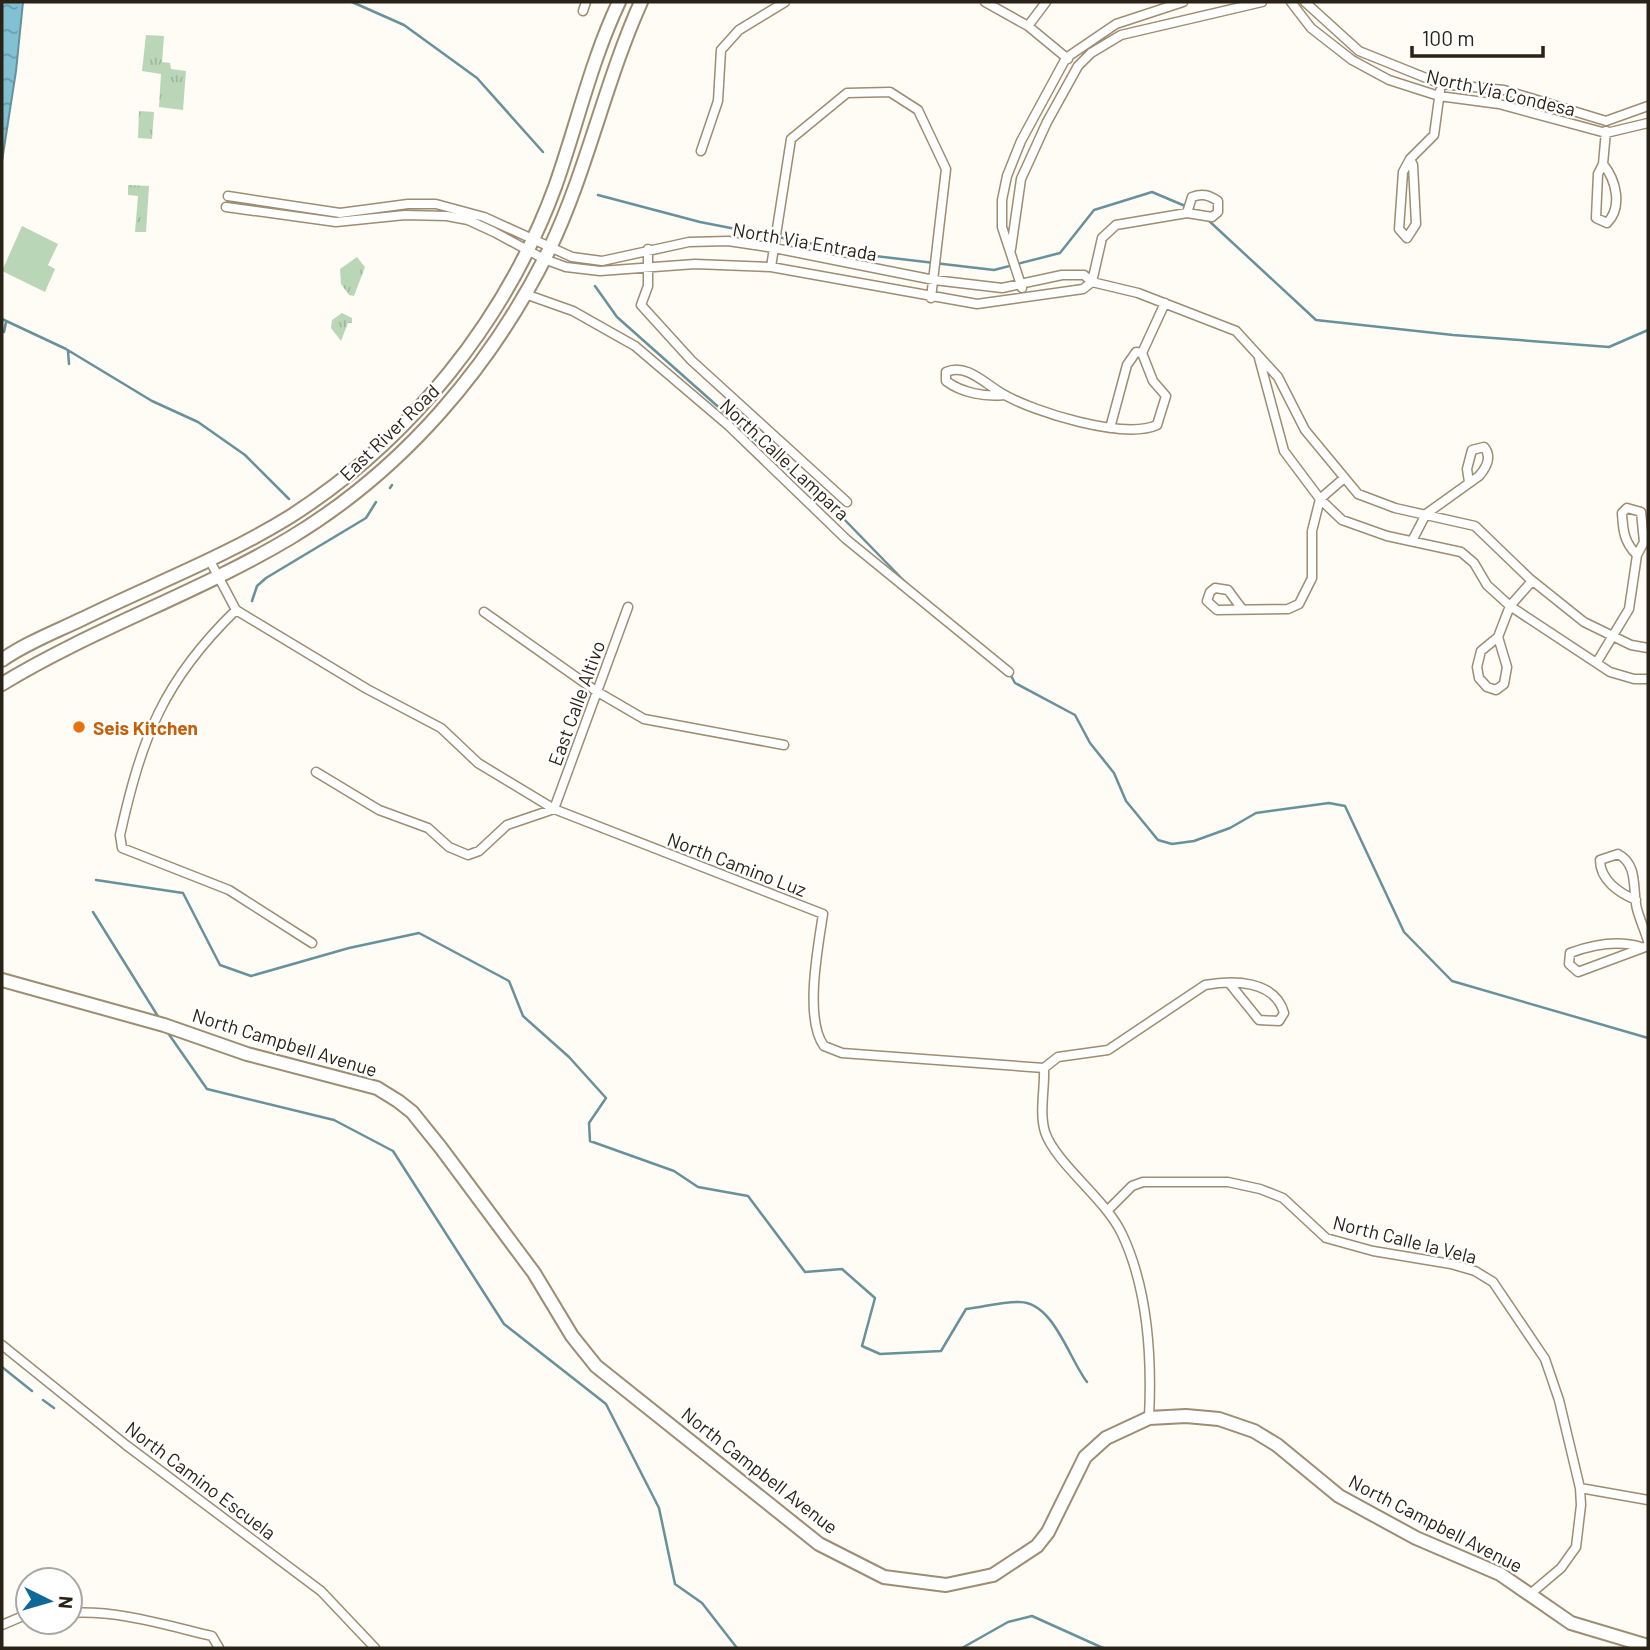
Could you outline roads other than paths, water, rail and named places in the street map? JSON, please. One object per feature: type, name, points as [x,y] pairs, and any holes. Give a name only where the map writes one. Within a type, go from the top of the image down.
[{"type":"main road","name":"East River Road","points":[[2,660],[55,631],[209,559],[291,515],[345,475],[401,426],[463,358],[529,245],[554,187],[620,2]]},
{"type":"main road","name":"East River Road","points":[[2,684],[65,649],[290,538],[378,474],[429,425],[467,382],[525,294],[547,253],[641,2]]},
{"type":"main road","name":"North Campbell Avenue","points":[[2,980],[160,1024],[247,1054],[377,1088],[405,1107],[441,1148],[534,1273],[572,1336],[596,1366],[819,1544],[884,1577],[946,1585],[993,1575],[1037,1546],[1048,1532],[1085,1457],[1121,1429],[1149,1418],[1186,1416],[1219,1419],[1254,1431],[1277,1445],[1339,1496],[1416,1538],[1500,1574],[1571,1623],[1648,1646]]},
{"type":"street","points":[[701,151],[718,101],[721,50],[739,30],[785,2]]},
{"type":"street","points":[[985,2],[1028,26],[1077,66]]},
{"type":"street","points":[[1028,26],[1045,2]]},
{"type":"street","points":[[1023,295],[1012,249],[1002,227],[1002,200],[1021,141],[1066,58],[1116,24],[1183,2]]},
{"type":"street","points":[[1012,249],[1023,174],[1077,66],[1091,53],[1121,35],[1227,6],[1262,2]]},
{"type":"street","name":"North Via Condesa","points":[[1291,2],[1311,28],[1352,60],[1389,80],[1439,96],[1499,104],[1606,133],[1648,123]]},
{"type":"street","name":"North Via Condesa","points":[[1305,2],[1359,51],[1441,84],[1504,90],[1606,121]]},
{"type":"street","points":[[1410,159],[1413,165],[1416,224],[1407,238],[1399,229],[1404,172],[1410,159],[1434,135],[1441,84]]},
{"type":"street","points":[[771,267],[791,139],[847,93],[890,92],[918,110],[946,169],[931,298]]},
{"type":"street","points":[[1604,164],[1615,186],[1616,201],[1613,217],[1607,223],[1596,218],[1595,205],[1598,174],[1604,164],[1606,121],[1648,106]]},
{"type":"street","points":[[1010,169],[1023,174]]},
{"type":"street","name":"North Via Entrada","points":[[228,196],[340,212],[408,204],[436,204],[484,217],[547,253],[602,261],[648,249],[715,242],[774,247],[934,280],[1002,288],[1062,275],[1084,275],[1092,282],[1108,284],[1166,303],[1236,331],[1278,377],[1305,430],[1358,494],[1395,508],[1475,526],[1532,580],[1584,622],[1630,645],[1648,648]]},
{"type":"street","name":"North Via Entrada","points":[[226,207],[336,222],[405,215],[447,216],[468,220],[529,245],[547,253],[566,267],[600,271],[695,264],[771,267],[931,298],[977,304],[1023,295],[1083,289],[1092,282]]},
{"type":"street","points":[[1092,282],[1102,238],[1116,225],[1187,213]]},
{"type":"street","name":"North Calle Lampara","points":[[648,249],[648,286],[641,305],[691,360],[846,502]]},
{"type":"street","name":"North Calle Lampara","points":[[525,294],[573,312],[635,346],[729,426],[846,539],[1009,672]]},
{"type":"street","points":[[1004,394],[995,396],[955,388],[946,382],[946,372],[954,369],[974,374],[1004,394],[1078,421],[1135,432],[1157,425],[1166,396],[1153,381],[1142,353],[1166,303]]},
{"type":"street","points":[[1257,351],[1284,451],[1320,499],[1342,520],[1387,537],[1461,552],[1474,563],[1487,585],[1510,606],[1610,672],[1634,679],[1648,679]]},
{"type":"street","points":[[1110,428],[1127,365],[1136,352],[1142,353]]},
{"type":"street","points":[[1242,609],[1288,609],[1299,604],[1312,578],[1312,531],[1320,499],[1343,479]]},
{"type":"street","points":[[1412,541],[1426,514],[1469,482]]},
{"type":"street","points":[[1597,662],[1629,609],[1637,555],[1644,542],[1644,520],[1641,512],[1627,508],[1622,513],[1623,531],[1626,544],[1637,555]]},
{"type":"street","name":"North Camino Luz","points":[[209,559],[236,610],[368,689],[441,728],[478,763],[554,809],[823,914],[818,954],[815,1029],[824,1046],[832,1051],[1044,1068]]},
{"type":"street","points":[[1498,637],[1507,667],[1504,684],[1496,690],[1486,687],[1477,667],[1481,651],[1498,637],[1510,606],[1532,580]]},
{"type":"street","name":"East Calle Altivo","points":[[554,809],[628,607]]},
{"type":"street","points":[[236,610],[203,641],[163,699],[147,732],[120,835],[122,848],[229,890],[312,943]]},
{"type":"street","points":[[484,612],[596,691],[644,719],[784,745]]},
{"type":"street","points":[[316,772],[371,805],[428,828],[449,847],[468,855],[480,851],[507,825],[554,809]]},
{"type":"street","points":[[1636,900],[1617,890],[1604,876],[1600,860],[1612,854],[1623,857],[1635,881],[1636,900],[1646,945]]},
{"type":"street","points":[[1611,944],[1646,945],[1610,962],[1578,972],[1569,964],[1570,953],[1580,950],[1611,944]]},
{"type":"street","points":[[1149,1418],[1151,1370],[1140,1291],[1128,1248],[1108,1210],[1052,1147],[1045,1132],[1042,1115],[1044,1068],[1058,1057],[1083,1056],[1108,1050],[1205,985],[1248,983],[1276,997],[1284,1013],[1279,1021],[1259,1020],[1230,984]]},
{"type":"street","name":"North Calle la Vela","points":[[1108,1210],[1132,1186],[1143,1182],[1228,1182],[1283,1198],[1326,1238],[1373,1251],[1451,1264],[1493,1282],[1545,1359],[1559,1400],[1580,1488],[1581,1505],[1576,1547],[1561,1568],[1529,1595]]},
{"type":"street","name":"North Camino Escuela","points":[[2,1345],[126,1445],[321,1591],[375,1648]]},
{"type":"street","points":[[1580,1488],[1648,1500]]},
{"type":"street","points":[[84,1612],[96,1611],[152,1621],[212,1636],[219,1648]]},
{"type":"water","points":[[2,2],[23,2],[2,161]]},
{"type":"waterway","points":[[352,2],[404,25],[477,78],[543,152]]},
{"type":"waterway","points":[[598,195],[700,222],[875,256],[994,270],[1060,253],[1094,210],[1152,192],[1197,211]]},
{"type":"waterway","points":[[1208,220],[1316,320],[1453,335],[1609,347],[1648,330]]},
{"type":"waterway","points":[[595,286],[617,317],[840,515],[910,587]]},
{"type":"waterway","points":[[2,319],[66,349],[152,401],[198,422],[245,455],[289,499]]},
{"type":"waterway","points":[[4,332],[6,322]]},
{"type":"waterway","points":[[68,351],[69,364]]},
{"type":"waterway","points":[[252,601],[257,586],[266,578],[366,518],[376,502]]},
{"type":"waterway","points":[[1010,674],[1015,683],[1075,715],[1090,743],[1114,773],[1126,801],[1158,840],[1172,844],[1194,841],[1230,828],[1256,813],[1329,803],[1345,806],[1404,932],[1452,981],[1648,1038]]},
{"type":"waterway","points":[[96,880],[183,893],[220,965],[251,976],[349,948],[419,933],[509,981],[523,1016],[569,1057],[606,1098],[589,1123],[590,1141],[674,1171],[698,1187],[748,1196],[805,1272],[842,1269],[875,1298],[862,1346],[880,1354],[941,1351],[966,1309],[1020,1302],[1032,1305],[1051,1322],[1087,1382]]},
{"type":"waterway","points":[[93,912],[159,1018]]},
{"type":"waterway","points":[[168,1033],[207,1089],[334,1120],[393,1151],[504,1324],[606,1404],[659,1508],[675,1584],[702,1603],[737,1648]]},
{"type":"waterway","points":[[2,1367],[32,1391]]},
{"type":"waterway","points":[[43,1400],[54,1408]]},
{"type":"waterway","points":[[962,1648],[1008,1622],[1032,1616],[1103,1648]]},
{"type":"place","name":"Seis Kitchen","points":[[79,727]]}]
